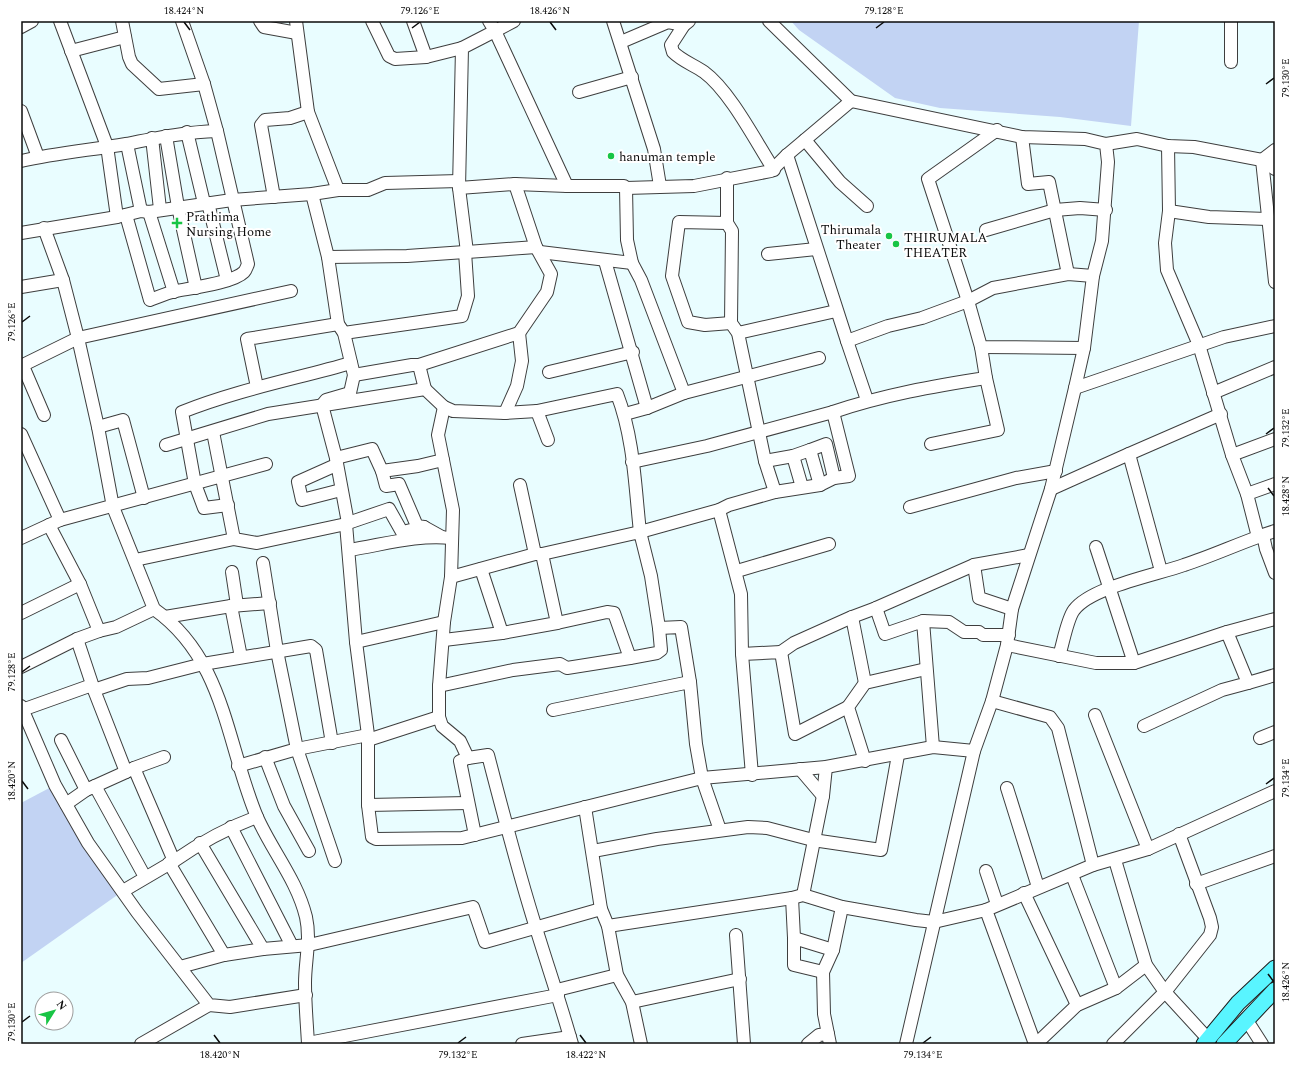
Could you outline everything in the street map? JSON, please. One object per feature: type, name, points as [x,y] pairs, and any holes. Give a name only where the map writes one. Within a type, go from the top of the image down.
[{"type":"main road","points":[[1206,1042],[1238,1003],[1275,968]]},
{"type":"main road","points":[[1224,1044],[1275,990]]},
{"type":"street","points":[[21,27],[32,21]]},
{"type":"street","points":[[60,21],[107,146],[122,216],[150,300],[174,292],[227,280],[244,273],[248,264],[217,131],[204,84],[182,21]]},
{"type":"street","points":[[122,21],[129,57],[132,64],[159,89],[204,84]]},
{"type":"street","points":[[260,21],[264,27],[296,27],[308,112],[338,190]]},
{"type":"street","points":[[372,21],[389,56],[394,59],[426,57],[462,48],[492,26],[514,21]]},
{"type":"street","points":[[413,21],[426,57]]},
{"type":"street","points":[[613,21],[621,42],[654,149],[660,186]]},
{"type":"street","points":[[769,21],[851,100],[997,130],[1022,137],[1085,139],[1106,144],[1137,139],[1168,146],[1194,147],[1262,160],[1275,159]]},
{"type":"street","points":[[1231,21],[1231,62]]},
{"type":"street","points":[[621,42],[668,22],[687,23]]},
{"type":"street","points":[[687,23],[671,45],[673,52],[704,72],[717,86],[736,109],[774,170]]},
{"type":"street","points":[[492,26],[566,186]]},
{"type":"street","points":[[71,51],[125,38]]},
{"type":"street","points":[[459,188],[462,48]]},
{"type":"street","points":[[579,92],[632,78]]},
{"type":"street","points":[[459,188],[515,184],[624,186],[626,188],[694,186],[727,178],[748,176],[774,170],[787,155],[851,100]]},
{"type":"street","points":[[21,111],[38,157]]},
{"type":"street","points":[[274,196],[262,125],[265,120],[290,118],[308,112]]},
{"type":"street","points":[[931,444],[998,430],[986,378],[981,347],[968,301],[928,178],[997,130]]},
{"type":"street","points":[[21,161],[38,157],[126,144],[187,132],[217,131]]},
{"type":"street","points":[[187,132],[227,280]]},
{"type":"street","points":[[166,136],[178,207],[196,288]]},
{"type":"street","points":[[1022,137],[1028,184],[1049,182],[1068,274]]},
{"type":"street","points":[[150,211],[152,138]]},
{"type":"street","points":[[805,140],[840,182],[867,206]]},
{"type":"street","points":[[126,144],[150,211],[174,292]]},
{"type":"street","points":[[906,1044],[974,752],[992,701],[1008,640],[1012,609],[1056,471],[1084,348],[1093,276],[1102,241],[1106,210],[1108,162],[1106,144]]},
{"type":"street","points":[[1168,146],[1169,211],[1165,243],[1167,270],[1199,345],[1232,455],[1275,573]]},
{"type":"street","points":[[1262,160],[1275,150]]},
{"type":"street","points":[[787,155],[836,311],[867,400]]},
{"type":"street","points":[[1262,160],[1275,169]]},
{"type":"street","points":[[1262,160],[1267,219],[1275,282]]},
{"type":"street","points":[[727,178],[727,223],[732,231],[732,322],[738,333],[758,431],[765,461],[775,492]]},
{"type":"street","points":[[21,233],[44,228],[206,203],[274,196],[312,194],[338,190],[368,190],[385,183],[459,181],[466,252],[468,296],[462,316],[247,339],[257,387]]},
{"type":"street","points":[[354,375],[419,365],[519,333],[547,292],[550,282],[550,274],[538,249],[515,184]]},
{"type":"street","points":[[626,188],[627,240],[632,263],[642,280],[684,393]]},
{"type":"street","points":[[312,194],[328,257],[341,328],[354,375],[350,393],[326,400],[322,405]]},
{"type":"street","points":[[986,230],[1055,210],[1080,208],[1106,210]]},
{"type":"street","points":[[1169,211],[1209,217],[1267,219]]},
{"type":"street","points":[[727,223],[679,222],[672,276],[688,322],[705,325],[732,322]]},
{"type":"street","points":[[44,228],[63,280],[78,338],[98,427],[113,506],[154,609],[165,617],[196,651],[217,691],[238,766],[257,817],[297,889],[306,918],[309,945],[305,983],[308,1043],[558,992],[617,975]]},
{"type":"street","points":[[328,257],[407,256],[538,249],[605,261],[632,263]]},
{"type":"street","points":[[768,254],[816,249]]},
{"type":"street","points":[[605,261],[647,408]]},
{"type":"street","points":[[847,341],[888,326],[922,318],[968,301],[993,288],[1068,274],[1093,276]]},
{"type":"street","points":[[21,287],[63,280]]},
{"type":"street","points":[[44,415],[22,366],[78,338],[291,291]]},
{"type":"street","points":[[738,333],[836,311]]},
{"type":"street","points":[[1075,388],[1224,337],[1275,326]]},
{"type":"street","points":[[505,413],[517,386],[522,361],[519,333]]},
{"type":"street","points":[[981,347],[1084,348]]},
{"type":"street","points":[[549,372],[632,352]]},
{"type":"street","points":[[625,414],[647,408],[684,393],[819,358]]},
{"type":"street","points":[[228,505],[204,508],[195,484],[182,412],[257,387],[290,380],[351,363]]},
{"type":"street","points":[[419,365],[425,389],[444,407],[453,411],[505,413],[537,411],[617,394],[625,414],[640,532],[651,576],[661,650],[657,653],[567,668],[560,664],[513,670],[439,686]]},
{"type":"street","points":[[1213,393],[1275,367]]},
{"type":"street","points":[[632,462],[707,446],[833,412],[867,400],[940,385],[986,378]]},
{"type":"street","points":[[166,445],[213,432],[268,414],[425,389]]},
{"type":"street","points":[[322,405],[336,462],[347,523],[356,642],[368,738],[368,805],[370,832],[376,839],[462,838],[702,778],[752,774],[865,761],[933,747],[974,752]]},
{"type":"street","points":[[444,407],[438,435],[453,510],[447,538],[451,577],[444,622],[444,640],[439,686],[439,717],[442,726],[460,741],[468,758]]},
{"type":"street","points":[[537,411],[548,440]]},
{"type":"street","points":[[451,577],[539,554],[640,532],[719,510],[729,504],[775,492],[820,485],[834,478],[849,476],[833,412]]},
{"type":"street","points":[[1051,489],[1220,414]]},
{"type":"street","points":[[98,427],[123,420],[144,498]]},
{"type":"street","points":[[213,432],[234,539]]},
{"type":"street","points":[[21,434],[60,520]]},
{"type":"street","points":[[1232,455],[1275,439]]},
{"type":"street","points":[[765,461],[793,456],[826,444],[834,478]]},
{"type":"street","points":[[341,490],[302,500],[298,482],[336,462],[372,449],[382,471],[386,486],[399,484],[417,526],[424,527],[447,538]]},
{"type":"street","points":[[810,450],[820,485]]},
{"type":"street","points":[[1129,454],[1161,571]]},
{"type":"street","points":[[793,456],[802,487]]},
{"type":"street","points":[[382,471],[418,466],[444,460]]},
{"type":"street","points":[[21,538],[60,520],[266,464]]},
{"type":"street","points":[[910,507],[1016,478],[1056,471]]},
{"type":"street","points":[[1247,494],[1275,484]]},
{"type":"street","points":[[520,485],[557,623]]},
{"type":"street","points":[[135,560],[234,539],[257,543],[347,523],[389,509],[402,532],[424,527]]},
{"type":"street","points":[[719,510],[741,594],[742,654],[752,774]]},
{"type":"street","points":[[49,525],[80,584],[99,631]]},
{"type":"street","points":[[1059,656],[1073,611],[1092,596],[1161,571],[1183,566],[1275,531]]},
{"type":"street","points":[[349,550],[410,540],[447,538]]},
{"type":"street","points":[[736,571],[829,544]]},
{"type":"street","points":[[1096,547],[1134,663]]},
{"type":"street","points":[[742,654],[781,652],[794,643],[974,565],[1029,555]]},
{"type":"street","points":[[263,563],[277,650],[296,749],[335,861]]},
{"type":"street","points":[[974,565],[979,598],[1012,609]]},
{"type":"street","points":[[481,569],[502,633]]},
{"type":"street","points":[[232,572],[234,605],[241,657]]},
{"type":"street","points":[[21,613],[80,584]]},
{"type":"street","points":[[165,617],[234,605],[270,603]]},
{"type":"street","points":[[876,608],[885,634],[923,621],[949,622],[964,632],[979,632],[983,635],[1008,640],[1059,656],[1096,663],[1134,663],[1227,632],[1275,619]]},
{"type":"street","points":[[21,667],[77,639],[116,627],[154,609]]},
{"type":"street","points":[[444,640],[502,633],[608,612],[614,614],[630,658]]},
{"type":"street","points":[[852,617],[865,683]]},
{"type":"street","points":[[923,621],[933,747]]},
{"type":"street","points":[[356,642],[444,622]]},
{"type":"street","points":[[659,628],[681,627],[690,682],[696,744],[702,778],[720,830]]},
{"type":"street","points":[[1227,632],[1248,683]]},
{"type":"street","points":[[77,639],[93,688],[171,862],[224,955]]},
{"type":"street","points":[[209,1005],[88,843],[55,785],[22,713],[93,688],[127,679],[148,678],[203,664],[277,650],[311,646],[316,650],[332,743]]},
{"type":"street","points":[[781,652],[795,734],[848,707],[865,683],[926,669]]},
{"type":"street","points":[[1144,726],[1222,690],[1275,675]]},
{"type":"street","points":[[553,710],[690,682]]},
{"type":"street","points":[[992,701],[1050,717],[1054,721],[1058,728],[1093,865]]},
{"type":"street","points":[[848,707],[865,761]]},
{"type":"street","points":[[1095,715],[1148,849]]},
{"type":"street","points":[[238,766],[296,749],[368,738],[439,717]]},
{"type":"street","points":[[1260,738],[1275,732]]},
{"type":"street","points":[[61,740],[144,877]]},
{"type":"street","points":[[475,835],[460,761],[468,758],[488,755],[506,827],[536,929],[558,992],[571,1040],[522,1044]]},
{"type":"street","points":[[593,851],[720,830],[748,827],[767,828],[813,840],[881,850],[898,755]]},
{"type":"street","points":[[66,804],[90,788],[164,757]]},
{"type":"street","points":[[266,757],[284,806],[308,851]]},
{"type":"street","points":[[823,972],[794,966],[794,938],[797,897],[813,840],[823,796],[826,766]]},
{"type":"street","points":[[800,768],[823,796]]},
{"type":"street","points":[[1007,788],[1038,887]]},
{"type":"street","points":[[608,926],[797,897],[842,907],[934,922],[986,910],[997,904],[1093,865],[1115,860],[1148,849],[1275,791]]},
{"type":"street","points":[[368,805],[468,803]]},
{"type":"street","points":[[586,807],[601,909],[608,926],[617,975],[632,1002],[641,1044]]},
{"type":"street","points":[[123,891],[200,843],[232,826],[257,817]]},
{"type":"street","points":[[232,826],[292,946]]},
{"type":"street","points":[[1113,1044],[1165,992],[1210,935],[1212,927],[1210,918],[1196,884],[1179,834]]},
{"type":"street","points":[[200,843],[263,949]]},
{"type":"street","points":[[1196,884],[1275,856]]},
{"type":"street","points":[[1115,860],[1146,965],[1165,992],[1206,1042]]},
{"type":"street","points":[[986,871],[997,904]]},
{"type":"street","points":[[1072,874],[1116,988]]},
{"type":"street","points":[[1024,893],[1077,1005]]},
{"type":"street","points":[[180,966],[224,955],[263,949],[309,945],[473,907],[485,942],[536,929],[601,909]]},
{"type":"street","points":[[808,1044],[819,1036],[829,1039],[824,1014],[823,972],[833,950],[842,907]]},
{"type":"street","points":[[986,910],[1035,1044],[1077,1005],[1116,988],[1146,965]]},
{"type":"street","points":[[736,935],[744,1044]]},
{"type":"street","points":[[794,938],[833,950]]},
{"type":"street","points":[[632,1002],[740,979]]},
{"type":"street","points":[[142,1044],[209,1005],[230,1007],[306,995]]},
{"type":"street","points":[[1246,1019],[1262,1044]]},
{"type":"shaded area","points":[[791,21],[1139,21],[1131,126],[1060,117],[940,108],[895,98],[799,30]]},
{"type":"shaded area","points":[[55,785],[123,891],[21,963],[21,803]]},
{"type":"place","name":"hanuman temple","points":[[611,156]]},
{"type":"place","name":"Prathima Nursing Home","points":[[177,223]]},
{"type":"place","name":"Thirumala Theater","points":[[889,236]]},
{"type":"place","name":"THIRUMALA THEATER","points":[[896,244]]}]
